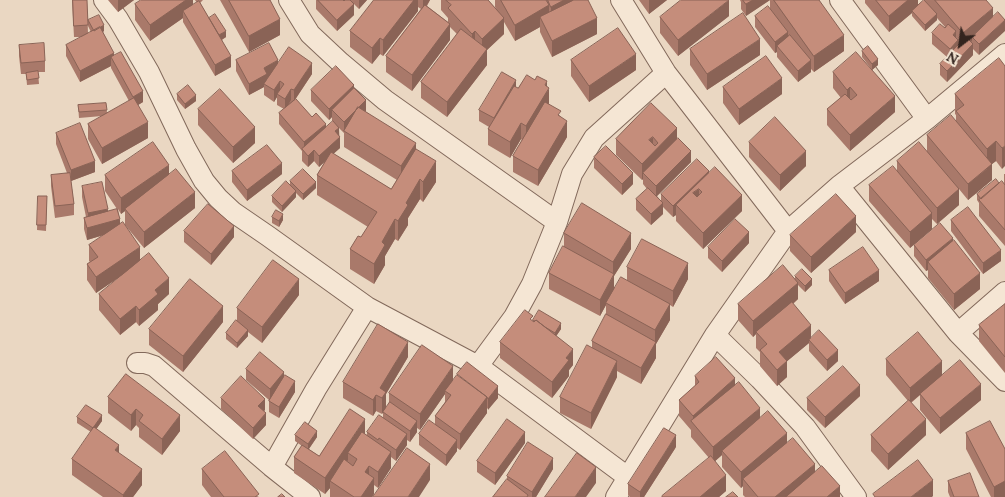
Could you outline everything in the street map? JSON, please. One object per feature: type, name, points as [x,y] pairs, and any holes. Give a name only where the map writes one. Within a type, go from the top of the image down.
[{"type":"street","points":[[104,0],[118,19],[149,72],[186,149],[204,181],[233,212],[367,307],[478,366],[629,478]]},
{"type":"street","points":[[289,0],[310,34],[385,100],[557,222]]},
{"type":"street","points":[[621,0],[666,73],[788,231]]},
{"type":"street","points":[[840,0],[927,119]]},
{"type":"street","points":[[616,497],[715,335],[788,231],[839,186],[927,119],[1005,54]]},
{"type":"street","points":[[478,366],[514,317],[532,284],[557,222],[572,174],[594,138],[666,73]]},
{"type":"street","points":[[839,186],[958,334],[1005,381]]},
{"type":"street","points":[[958,334],[1005,292]]},
{"type":"street","points":[[272,468],[316,390],[367,307]]},
{"type":"street","points":[[715,335],[805,427],[856,497]]},
{"type":"street","points":[[137,363],[154,366],[272,468],[310,497]]},
{"type":"building","points":[[73,0],[87,0],[88,25],[74,26]]},
{"type":"building","points":[[141,0],[186,0],[150,25],[135,4]]},
{"type":"building","points":[[229,0],[270,0],[280,19],[249,36]]},
{"type":"building","points":[[318,0],[350,0],[354,4],[337,20]]},
{"type":"building","points":[[374,0],[414,0],[383,40],[380,38],[372,48],[350,31]]},
{"type":"building","points":[[446,0],[488,0],[504,18],[482,39],[475,31],[472,34],[448,8],[451,5]]},
{"type":"building","points":[[501,0],[546,0],[549,5],[515,25]]},
{"type":"building","points":[[548,0],[564,0],[551,7]]},
{"type":"building","points":[[574,0],[588,0],[597,18],[552,41],[540,17]]},
{"type":"building","points":[[681,0],[729,0],[678,40],[660,17]]},
{"type":"building","points":[[743,0],[753,0],[746,4]]},
{"type":"building","points":[[774,0],[819,0],[844,35],[814,56]]},
{"type":"building","points":[[876,0],[908,0],[889,16]]},
{"type":"building","points":[[924,0],[937,14],[925,25],[912,11]]},
{"type":"building","points":[[935,0],[986,0],[993,8],[963,33]]},
{"type":"building","points":[[199,1],[231,56],[215,65],[183,11]]},
{"type":"building","points":[[425,5],[450,24],[412,75],[386,56]]},
{"type":"building","points":[[768,6],[788,32],[775,42],[755,16]]},
{"type":"building","points":[[998,12],[1005,20],[979,44],[972,37]]},
{"type":"building","points":[[743,13],[760,39],[707,74],[690,49]]},
{"type":"building","points":[[215,14],[226,31],[219,35],[209,18]]},
{"type":"building","points":[[99,15],[104,25],[94,31],[88,20]]},
{"type":"building","points":[[940,24],[945,28],[948,24],[956,31],[953,35],[958,40],[950,49],[932,33]]},
{"type":"building","points":[[100,27],[114,53],[80,71],[66,45]]},
{"type":"building","points":[[618,28],[636,54],[589,86],[571,60]]},
{"type":"building","points":[[461,29],[487,49],[447,102],[421,82]]},
{"type":"building","points":[[790,35],[811,60],[798,71],[777,46]]},
{"type":"building","points":[[966,37],[973,44],[947,71],[940,64]]},
{"type":"building","points":[[44,43],[45,61],[21,63],[19,45]]},
{"type":"building","points":[[269,43],[278,60],[264,68],[267,74],[249,84],[236,60]]},
{"type":"building","points":[[868,46],[878,59],[872,64],[862,51]]},
{"type":"building","points":[[289,47],[312,63],[294,90],[291,89],[285,99],[277,94],[284,84],[280,81],[274,90],[264,84]]},
{"type":"building","points":[[121,52],[143,91],[133,97],[111,57]]},
{"type":"building","points":[[856,52],[895,96],[850,135],[827,109],[845,94],[851,100],[857,95],[850,87],[847,90],[833,72]]},
{"type":"building","points":[[766,56],[782,78],[739,109],[723,87]]},
{"type":"building","points":[[999,58],[1005,66],[1005,146],[1002,148],[996,141],[987,149],[956,111],[964,105],[955,94]]},
{"type":"building","points":[[336,66],[354,85],[329,109],[311,90]]},
{"type":"building","points":[[38,71],[39,78],[27,80],[26,73]]},
{"type":"building","points":[[502,72],[516,80],[494,118],[479,110]]},
{"type":"building","points":[[527,75],[535,80],[537,76],[547,81],[545,85],[549,88],[526,126],[521,123],[510,142],[488,129],[514,86],[518,88]]},
{"type":"building","points":[[188,85],[196,95],[185,104],[177,94]]},
{"type":"building","points":[[354,88],[366,100],[344,122],[332,110]]},
{"type":"building","points":[[220,89],[255,127],[233,147],[198,109]]},
{"type":"building","points":[[134,98],[148,122],[102,148],[88,124]]},
{"type":"building","points":[[296,99],[312,117],[316,113],[326,124],[304,142],[279,113]]},
{"type":"building","points":[[545,102],[561,111],[558,115],[567,121],[538,170],[513,156]]},
{"type":"building","points":[[106,103],[107,110],[79,112],[78,105]]},
{"type":"building","points":[[651,103],[677,128],[642,164],[616,139]],"holes":[[[653,137],[658,143],[655,146],[649,140]]]},
{"type":"building","points":[[358,107],[416,143],[401,166],[344,131]]},
{"type":"building","points":[[951,115],[992,164],[968,184],[927,135]]},
{"type":"building","points":[[775,117],[806,151],[780,175],[749,142]]},
{"type":"building","points":[[333,121],[339,128],[335,131],[340,137],[319,156],[314,150],[308,156],[302,149]]},
{"type":"building","points":[[80,123],[95,161],[71,170],[56,133]]},
{"type":"building","points":[[678,138],[691,151],[656,186],[643,173]]},
{"type":"building","points":[[153,142],[169,165],[121,198],[105,175]]},
{"type":"building","points":[[919,142],[959,189],[937,208],[897,161]]},
{"type":"building","points":[[267,145],[282,163],[247,190],[232,171]]},
{"type":"building","points":[[606,146],[633,173],[622,184],[594,157]]},
{"type":"building","points":[[416,149],[436,161],[423,182],[420,179],[398,221],[395,219],[382,242],[385,245],[374,264],[350,249],[358,236],[361,237],[377,212],[317,175],[331,152],[391,189]]},
{"type":"building","points":[[697,159],[709,171],[673,206],[661,194]]},
{"type":"building","points":[[893,166],[932,213],[910,232],[869,185]]},
{"type":"building","points":[[715,167],[742,195],[703,233],[676,205]],"holes":[[[699,189],[702,192],[697,197],[693,193]]]},
{"type":"building","points":[[176,169],[195,192],[144,232],[125,209]]},
{"type":"building","points":[[303,169],[316,182],[303,194],[290,181]]},
{"type":"building","points":[[70,173],[74,204],[55,206],[51,175]]},
{"type":"building","points":[[996,179],[999,183],[981,199],[977,194]]},
{"type":"building","points":[[286,181],[296,191],[282,206],[272,196]]},
{"type":"building","points":[[1002,181],[1005,185],[1005,230],[979,200]]},
{"type":"building","points":[[102,182],[108,209],[88,213],[82,186]]},
{"type":"building","points":[[648,188],[663,203],[651,214],[636,199]]},
{"type":"building","points":[[836,194],[856,216],[811,257],[790,235]]},
{"type":"building","points":[[38,196],[47,196],[46,225],[37,225]]},
{"type":"building","points":[[582,203],[631,233],[613,262],[564,233]]},
{"type":"building","points":[[208,204],[234,226],[211,254],[184,231]]},
{"type":"building","points":[[968,207],[1001,250],[983,263],[951,220]]},
{"type":"building","points":[[117,209],[120,219],[87,228],[84,218]]},
{"type":"building","points":[[276,210],[283,214],[279,221],[272,217]]},
{"type":"building","points":[[735,219],[749,232],[722,261],[708,247]]},
{"type":"building","points":[[123,222],[140,247],[96,277],[87,264],[98,257],[89,245]]},
{"type":"building","points":[[940,223],[953,238],[926,260],[914,245]]},
{"type":"building","points":[[642,239],[688,263],[673,291],[627,267]]},
{"type":"building","points":[[954,240],[980,273],[954,294],[928,262]]},
{"type":"building","points":[[563,246],[614,274],[600,300],[549,273]]},
{"type":"building","points":[[863,247],[879,270],[845,293],[829,270]]},
{"type":"building","points":[[149,253],[169,278],[155,290],[158,294],[139,310],[136,306],[120,319],[99,294]]},
{"type":"building","points":[[273,260],[299,279],[262,327],[237,308]]},
{"type":"building","points":[[783,265],[798,283],[753,321],[738,304]]},
{"type":"building","points":[[802,269],[812,279],[805,286],[795,276]]},
{"type":"building","points":[[621,277],[670,304],[655,330],[606,303]]},
{"type":"building","points":[[190,279],[223,306],[183,356],[149,329]]},
{"type":"building","points":[[792,302],[811,325],[779,352],[787,361],[777,370],[760,350],[767,344],[756,332]]},
{"type":"building","points":[[1005,304],[1005,357],[979,325]]},
{"type":"building","points":[[525,310],[533,316],[530,319],[534,322],[536,320],[573,349],[566,358],[569,360],[552,382],[500,342]]},
{"type":"building","points":[[539,310],[561,323],[555,333],[536,320],[533,320]]},
{"type":"building","points":[[606,314],[656,342],[641,368],[592,341]]},
{"type":"building","points":[[236,320],[248,330],[237,343],[226,333]]},
{"type":"building","points":[[378,324],[408,342],[380,388],[386,392],[382,398],[376,395],[373,400],[343,382]]},
{"type":"building","points":[[819,330],[838,350],[827,360],[809,340]]},
{"type":"building","points":[[918,332],[942,361],[910,388],[886,359]]},
{"type":"building","points":[[422,345],[453,366],[420,414],[389,393]]},
{"type":"building","points":[[587,345],[617,361],[591,413],[560,397]]},
{"type":"building","points":[[260,352],[284,372],[270,389],[246,369]]},
{"type":"building","points":[[716,357],[735,378],[693,416],[679,400],[699,382],[695,376]]},
{"type":"building","points":[[960,360],[981,384],[940,418],[920,394]]},
{"type":"building","points":[[467,362],[498,386],[488,399],[457,374]]},
{"type":"building","points":[[843,366],[860,385],[825,417],[807,398]]},
{"type":"building","points":[[126,374],[180,415],[162,439],[139,421],[143,415],[136,409],[131,415],[108,397]]},
{"type":"building","points":[[285,375],[295,381],[279,407],[269,401]]},
{"type":"building","points":[[457,375],[487,397],[460,434],[435,416],[451,395],[445,391]]},
{"type":"building","points":[[241,376],[265,399],[258,406],[266,413],[253,428],[221,398]]},
{"type":"building","points":[[739,382],[760,408],[713,447],[691,421]]},
{"type":"building","points":[[909,400],[926,419],[888,454],[871,435]]},
{"type":"building","points":[[390,402],[417,421],[410,431],[383,412]]},
{"type":"building","points":[[86,405],[102,415],[93,428],[77,417]]},
{"type":"building","points":[[350,409],[365,419],[325,478],[294,457],[302,445],[319,456]]},
{"type":"building","points":[[768,411],[787,433],[741,472],[722,451]]},
{"type":"building","points":[[379,415],[407,434],[396,450],[367,432]]},
{"type":"building","points":[[507,419],[525,432],[495,473],[477,461]]},
{"type":"building","points":[[429,420],[457,440],[446,455],[419,434]]},
{"type":"building","points":[[990,421],[1005,449],[1005,481],[994,487],[966,433]]},
{"type":"building","points":[[305,422],[317,431],[308,444],[295,435]]},
{"type":"building","points":[[94,427],[119,445],[115,450],[142,469],[123,495],[72,459]]},
{"type":"building","points":[[664,428],[676,435],[640,492],[628,484]]},
{"type":"building","points":[[362,432],[391,452],[378,472],[369,466],[365,472],[374,478],[361,497],[354,497],[330,481],[344,459],[353,466],[357,459],[348,453]]},
{"type":"building","points":[[793,438],[815,464],[775,497],[758,497],[743,479]]},
{"type":"building","points":[[528,442],[553,458],[532,492],[507,476]]},
{"type":"building","points":[[407,448],[430,464],[408,497],[373,497]]},
{"type":"building","points":[[225,451],[259,494],[255,497],[224,497],[202,469]]},
{"type":"building","points":[[577,453],[596,467],[575,497],[545,497]]},
{"type":"building","points":[[711,456],[726,475],[700,497],[662,497],[662,496]]},
{"type":"building","points":[[918,460],[933,480],[911,497],[875,497],[873,494]]},
{"type":"building","points":[[822,466],[840,486],[827,497],[786,497]]},
{"type":"building","points":[[970,473],[979,497],[954,497],[948,481]]},
{"type":"building","points":[[507,479],[528,495],[527,497],[493,497]]},
{"type":"building","points":[[733,492],[738,497],[726,497]]}]
